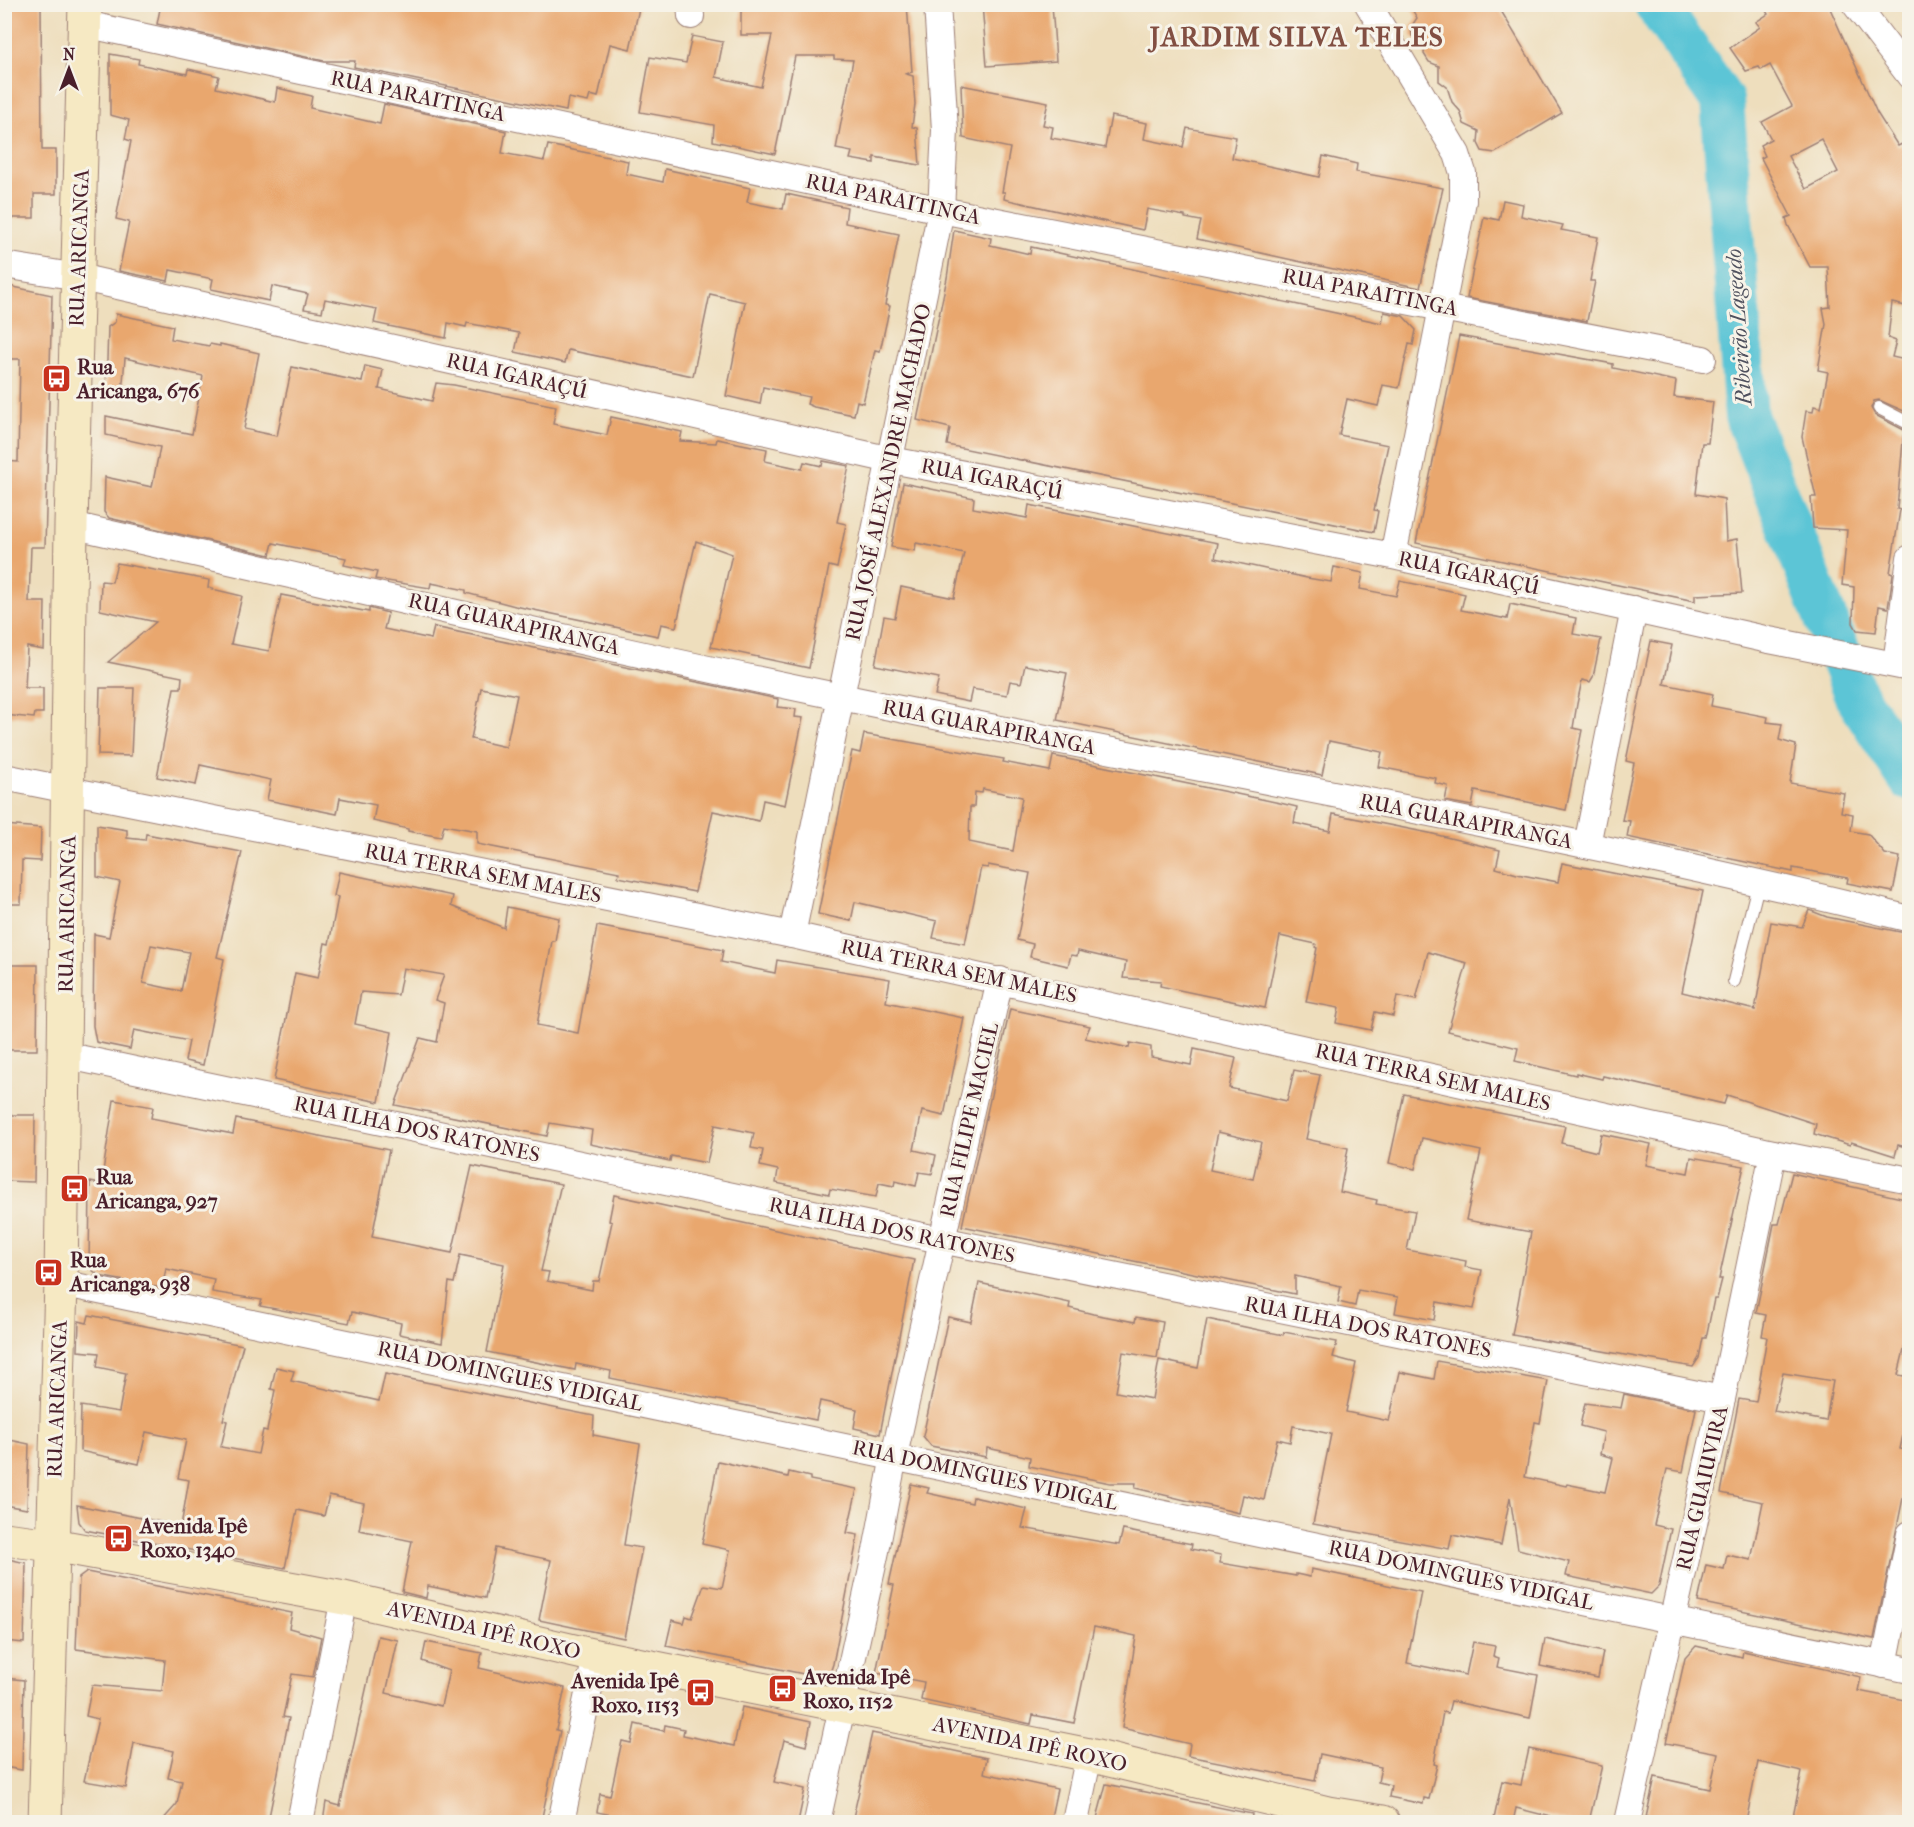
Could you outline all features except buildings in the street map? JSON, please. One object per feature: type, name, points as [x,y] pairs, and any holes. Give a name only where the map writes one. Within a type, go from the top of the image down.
[{"type":"street","name":"RUA JOSÉ ALEXANDRE MACHADO","points":[[792,935],[941,210],[945,130],[937,4]]},
{"type":"street","points":[[1368,4],[1449,138],[1463,172],[1463,201],[1444,306],[1393,556]]},
{"type":"street","points":[[1855,4],[1910,76]]},
{"type":"street","name":"RUA PARAITINGA","points":[[85,14],[941,210],[1444,306],[1704,359]]},
{"type":"street","name":"RUA ARICANGA","points":[[45,1822],[61,1283],[71,525],[85,14]]},
{"type":"street","name":"RUA IGARAÇÚ","points":[[4,266],[78,277],[891,460],[1393,556],[1795,645],[1898,665]]},
{"type":"street","name":"RUA GUARAPIRANGA","points":[[71,525],[842,698],[1587,845],[1759,881],[1910,919]]},
{"type":"street","points":[[1898,665],[1910,558]]},
{"type":"street","points":[[1587,845],[1634,609]]},
{"type":"street","name":"RUA TERRA SEM MALES","points":[[4,777],[792,935],[1773,1153],[1910,1180]]},
{"type":"street","name":"RUA FILIPE MACIEL","points":[[817,1822],[876,1551],[894,1456],[1000,980]]},
{"type":"street","name":"RUA ILHA DOS RATONES","points":[[64,1055],[941,1240],[1722,1399]]},
{"type":"street","name":"RUA GUAIUVIRA","points":[[1627,1822],[1722,1399],[1773,1153]]},
{"type":"street","name":"RUA DOMINGUES VIDIGAL","points":[[61,1283],[1910,1670]]},
{"type":"street","points":[[1884,1665],[1910,1534]]},
{"type":"street","name":"AVENIDA IPÊ ROXO","points":[[4,1539],[53,1545],[344,1599],[596,1656],[1089,1755],[1327,1818],[1383,1822]]},
{"type":"street","points":[[300,1822],[344,1599]]},
{"type":"street","points":[[561,1822],[596,1656]]},
{"type":"street","points":[[1075,1822],[1089,1755]]},
{"type":"lane","points":[[1880,408],[1910,423]]},
{"type":"lane","points":[[1734,981],[1759,881]]},
{"type":"waterway","name":"Ribeirão Lageado","points":[[1656,4],[1722,100],[1746,416],[1856,696],[1910,779]]},
{"type":"place","name":"Rua Aricanga, 676","points":[[56,379]]},
{"type":"place","name":"Rua Aricanga, 927","points":[[75,1189]]},
{"type":"place","name":"Rua Aricanga, 938","points":[[49,1272]]},
{"type":"place","name":"Avenida Ipê Roxo, 1340","points":[[119,1538]]},
{"type":"place","name":"Avenida Ipê Roxo, 1152","points":[[782,1689]]},
{"type":"place","name":"Avenida Ipê Roxo, 1153","points":[[700,1693]]},
{"type":"district","name":"JARDIM SILVA TELES","points":[[1297,37]]}]
